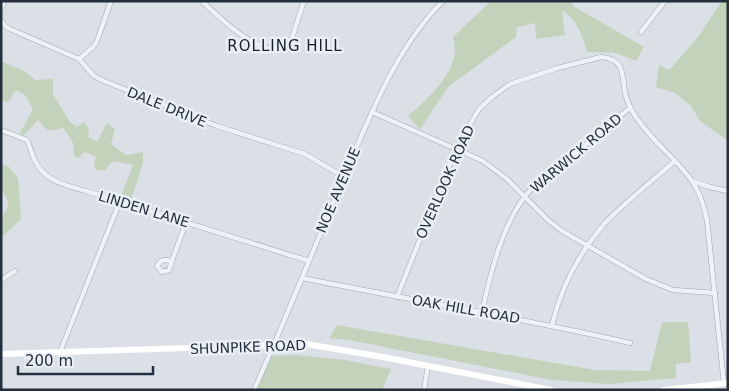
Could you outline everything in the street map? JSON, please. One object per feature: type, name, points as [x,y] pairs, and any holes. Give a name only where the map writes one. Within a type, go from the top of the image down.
[{"type":"main road","name":"SHUNPIKE ROAD","points":[[1,354],[306,344],[549,390]]},
{"type":"main road","points":[[663,390],[726,383]]},
{"type":"street","points":[[1,10],[4,1]]},
{"type":"street","points":[[79,59],[97,41],[111,1]]},
{"type":"street","points":[[202,1],[235,32],[256,43],[278,50],[289,47],[304,1]]},
{"type":"street","name":"NOE AVENUE","points":[[254,390],[372,112],[396,64],[421,26],[443,1]]},
{"type":"street","points":[[641,32],[663,2]]},
{"type":"street","name":"DALE DRIVE","points":[[1,20],[10,29],[79,59],[94,76],[104,81],[217,126],[305,154],[344,177]]},
{"type":"street","name":"OVERLOOK ROAD","points":[[397,297],[456,149],[479,109],[492,97],[510,84],[558,68],[600,57],[611,59],[621,68],[630,108]]},
{"type":"street","points":[[630,108],[638,120],[692,181],[702,201],[707,220],[726,383]]},
{"type":"street","name":"WARWICK ROAD","points":[[482,312],[496,255],[517,208],[525,196],[542,178],[630,108]]},
{"type":"street","points":[[372,112],[483,161],[508,179],[562,231],[646,280],[673,290],[715,293]]},
{"type":"street","name":"LINDEN LANE","points":[[1,130],[26,140],[39,168],[47,177],[57,183],[309,261]]},
{"type":"street","points":[[552,325],[556,308],[570,274],[587,246],[606,223],[674,161]]},
{"type":"street","points":[[692,181],[728,190]]},
{"type":"street","points":[[60,352],[120,202]]},
{"type":"street","points":[[172,261],[186,222]]},
{"type":"street","points":[[1,280],[15,271]]},
{"type":"street","name":"OAK HILL ROAD","points":[[302,278],[552,325],[630,343]]},
{"type":"street","points":[[424,390],[428,366]]},
{"type":"green space","points":[[491,1],[571,1],[573,6],[644,47],[636,61],[616,53],[587,52],[579,29],[562,10],[565,35],[536,39],[535,23],[517,27],[516,37],[448,87],[420,129],[408,116],[429,97],[452,65],[455,55],[453,37]]},
{"type":"green space","points":[[722,1],[728,1],[728,141],[700,121],[691,106],[675,93],[656,87],[659,65],[669,70],[698,37]]},
{"type":"green space","points":[[1,61],[26,72],[35,80],[53,79],[53,94],[70,122],[77,127],[84,122],[89,129],[88,137],[97,142],[107,123],[115,129],[111,144],[126,155],[143,152],[143,163],[130,203],[120,199],[133,165],[113,161],[105,170],[96,170],[94,164],[96,157],[85,152],[77,158],[74,155],[73,143],[63,127],[48,130],[38,120],[24,135],[20,133],[33,109],[25,95],[16,90],[8,102],[2,101]]},
{"type":"green space","points":[[1,165],[8,166],[18,178],[21,219],[1,238],[1,219],[8,206],[8,201],[1,189]]},
{"type":"green space","points":[[662,322],[688,322],[691,362],[676,364],[676,378],[609,384],[552,380],[349,340],[329,338],[337,325],[595,370],[650,371]]},
{"type":"green space","points":[[296,355],[345,360],[391,369],[382,390],[255,390],[269,356]]},
{"type":"district","name":"ROLLING HILL","points":[[285,46]]}]
